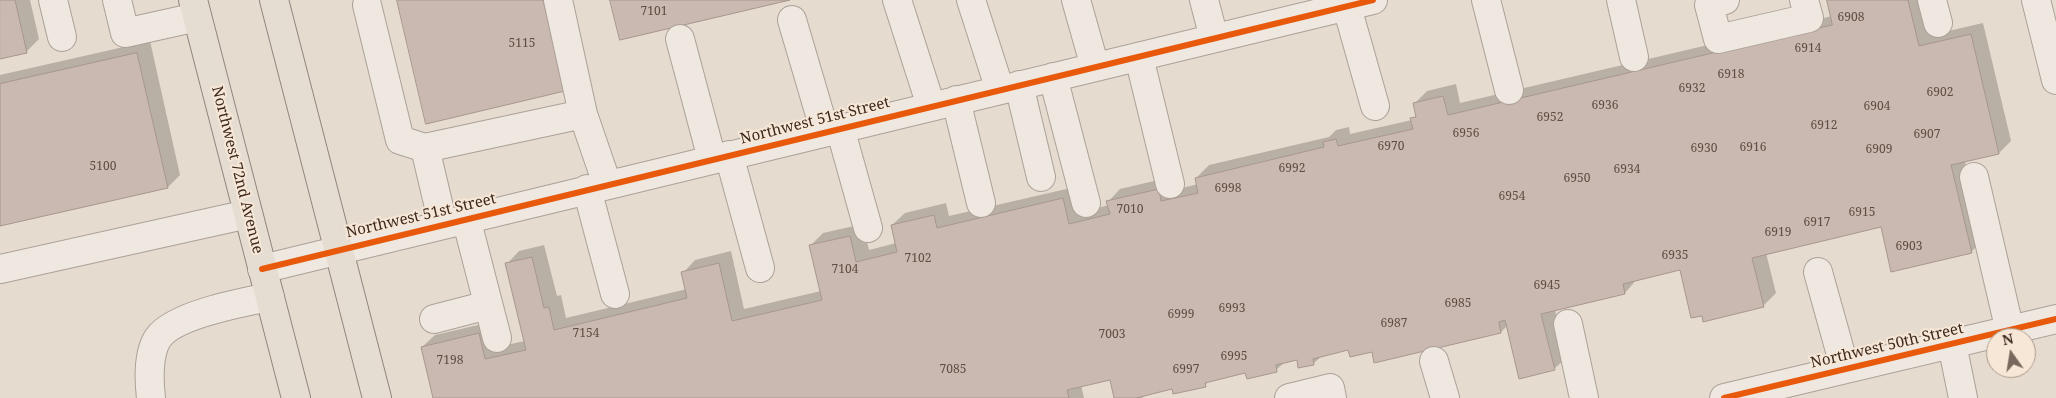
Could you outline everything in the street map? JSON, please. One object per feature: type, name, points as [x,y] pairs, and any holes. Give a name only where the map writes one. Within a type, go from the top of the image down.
[{"type":"main road","points":[[274,0],[376,398]]},
{"type":"main road","name":"Northwest 72nd Avenue","points":[[195,8],[296,398]]},
{"type":"street","points":[[53,0],[62,37]]},
{"type":"street","points":[[117,0],[125,34],[195,8]]},
{"type":"street","points":[[558,0],[583,114],[615,294]]},
{"type":"street","points":[[897,0],[943,103],[981,202]]},
{"type":"street","points":[[971,0],[1009,88],[1041,177]]},
{"type":"street","points":[[1076,0],[1095,67]]},
{"type":"street","points":[[1204,0],[1214,38]]},
{"type":"street","name":"Northwest 51st Street","points":[[262,268],[1139,57],[1346,3],[1373,0]]},
{"type":"street","points":[[1486,0],[1509,90]]},
{"type":"street","points":[[1621,0],[1634,57]]},
{"type":"street","points":[[1725,0],[1709,5],[1718,39],[1809,18],[1804,0]]},
{"type":"street","points":[[2036,0],[2056,80]]},
{"type":"street","points":[[1346,3],[1375,106]]},
{"type":"street","points":[[367,5],[400,140],[425,148],[583,114]]},
{"type":"street","points":[[792,20],[868,228]]},
{"type":"street","points":[[680,39],[760,268]]},
{"type":"street","points":[[1139,57],[1170,184]]},
{"type":"street","points":[[1053,77],[1086,203]]},
{"type":"street","points":[[425,148],[488,305],[497,338]]},
{"type":"street","points":[[1974,177],[2010,328]]},
{"type":"street","points":[[0,269],[248,214]]},
{"type":"street","points":[[1818,272],[1844,369]]},
{"type":"street","points":[[151,398],[148,369],[158,337],[184,320],[220,308],[270,297]]},
{"type":"street","points":[[434,319],[488,305]]},
{"type":"street","name":"Northwest 50th Street","points":[[2019,328],[2056,320]]},
{"type":"street","points":[[1568,324],[1584,398]]},
{"type":"street","name":"Northwest 50th Street","points":[[1724,398],[1986,336]]},
{"type":"street","points":[[1952,344],[1963,398]]},
{"type":"street","points":[[1434,361],[1445,398]]},
{"type":"street","points":[[1289,398],[1330,388],[1332,398]]},
{"type":"building","points":[[0,0],[15,0],[27,53],[0,59]]},
{"type":"building","points":[[397,0],[543,0],[565,91],[426,124]]},
{"type":"building","points":[[610,0],[790,0],[620,40]]},
{"type":"building","points":[[1827,0],[1908,0],[1919,46],[1971,34],[1999,154],[1951,165],[1972,253],[1891,272],[1881,227],[1752,258],[1764,307],[1703,322],[1702,316],[1691,318],[1680,270],[1623,284],[1625,294],[1541,314],[1555,370],[1519,379],[1505,320],[1499,322],[1501,333],[1374,363],[1372,352],[1350,357],[1348,350],[1313,359],[1314,365],[1298,368],[1297,360],[1276,365],[1277,372],[1247,379],[1245,373],[1205,383],[1206,387],[1173,394],[1172,389],[1136,398],[1114,398],[1110,380],[1067,390],[1069,398],[433,398],[421,347],[479,333],[485,359],[526,350],[505,263],[532,257],[544,308],[549,307],[554,330],[687,298],[681,272],[719,263],[732,321],[822,300],[809,245],[850,236],[856,262],[897,252],[891,225],[934,215],[937,228],[1063,198],[1069,224],[1110,214],[1106,201],[1159,189],[1161,201],[1198,193],[1195,178],[1324,147],[1323,142],[1336,139],[1338,146],[1413,129],[1410,118],[1416,117],[1413,103],[1443,96],[1448,115],[1832,25]]},
{"type":"building","points":[[137,53],[168,188],[0,226],[0,84]]},
{"type":"cycle path","points":[[262,269],[1373,0]]},
{"type":"cycle path","points":[[1724,398],[2056,319]]}]
